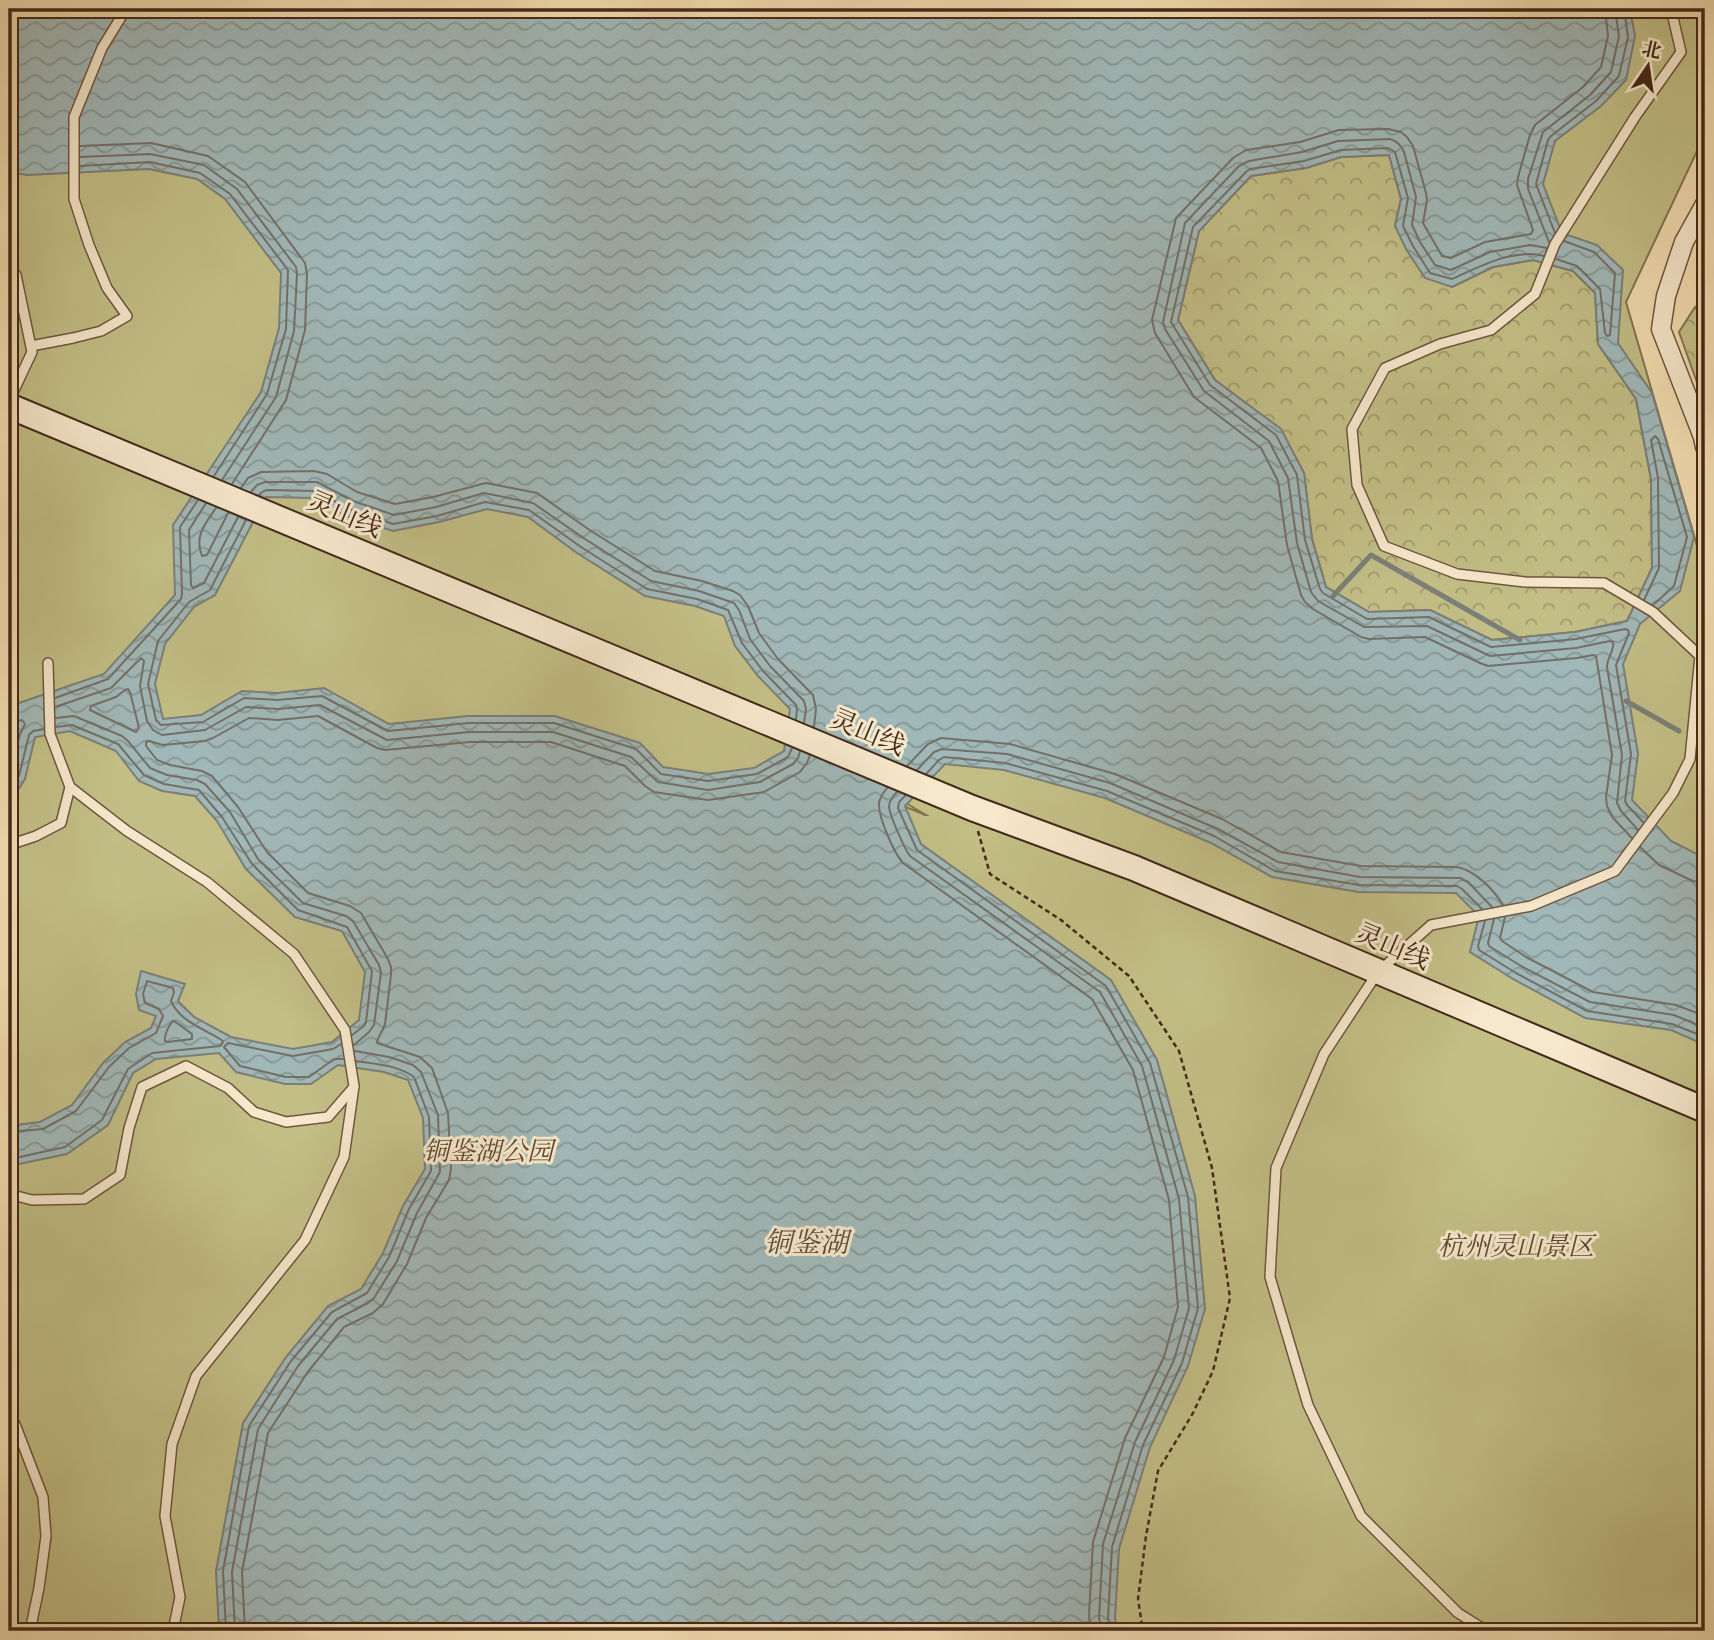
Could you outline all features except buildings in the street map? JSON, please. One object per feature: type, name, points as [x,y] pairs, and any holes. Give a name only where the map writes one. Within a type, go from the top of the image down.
[{"type":"street","points":[[1705,204],[1684,242],[1666,296],[1661,329],[1705,447]]},
{"type":"street","name":"灵山线","points":[[9,407],[972,808],[1134,868],[1705,1110]]},
{"type":"lane","points":[[31,346],[101,331],[127,316],[107,288],[74,199],[74,117],[103,48],[126,9]]},
{"type":"lane","points":[[1487,1631],[1458,1613],[1361,1516],[1308,1405],[1270,1278],[1276,1168],[1324,1054],[1378,972],[1431,925],[1531,906],[1615,871],[1674,793],[1690,760],[1700,656],[1653,612],[1604,583],[1525,582],[1457,574],[1384,546],[1357,485],[1352,429],[1385,368],[1440,344],[1491,330],[1535,294],[1555,244],[1681,52],[1671,9]]},
{"type":"lane","points":[[9,269],[16,275],[32,352],[9,401]]},
{"type":"lane","points":[[9,845],[61,823],[69,787],[50,734],[48,663]]},
{"type":"lane","points":[[69,787],[127,831],[207,882],[294,954],[345,1030],[354,1086],[344,1157],[305,1240],[196,1376],[172,1444],[165,1516],[180,1597],[173,1631]]},
{"type":"lane","points":[[9,1194],[32,1200],[83,1199],[120,1175],[129,1128],[142,1087],[186,1066],[228,1088],[254,1112],[286,1122],[328,1117],[354,1086]]},
{"type":"lane","points":[[9,1420],[15,1424],[43,1497],[46,1536],[30,1631]]},
{"type":"path","points":[[972,808],[990,874],[1061,920],[1129,976],[1179,1051],[1212,1168],[1230,1297],[1213,1371],[1194,1413],[1158,1471],[1138,1599],[1143,1631]]},
{"type":"green space","name":"铜鉴湖","points":[[9,9],[1705,9],[1705,134],[1626,302],[1705,573],[1705,1631],[9,1631]],"holes":[[[780,754],[888,793],[926,815]]]},
{"type":"green space","points":[[1389,155],[1401,199],[1395,226],[1452,287],[1493,267],[1533,260],[1573,271],[1595,293],[1598,344],[1636,399],[1651,479],[1652,568],[1627,621],[1575,632],[1492,640],[1430,610],[1369,612],[1326,587],[1312,539],[1304,473],[1281,430],[1215,380],[1178,320],[1199,231],[1251,176],[1306,168],[1341,157]]},
{"type":"green space","points":[[1695,307],[1705,323],[1705,405],[1679,332]]},
{"type":"water","name":"铜鉴湖","points":[[9,9],[1630,9],[1635,36],[1626,80],[1601,106],[1555,141],[1543,184],[1562,233],[1597,245],[1623,270],[1618,343],[1652,393],[1694,537],[1680,591],[1640,624],[1623,664],[1638,754],[1632,800],[1671,841],[1705,858],[1705,1045],[1671,1030],[1585,1018],[1513,979],[1470,952],[1479,916],[1456,893],[1358,892],[1272,877],[1211,843],[1105,798],[1004,770],[945,764],[905,806],[921,844],[1111,980],[1157,1060],[1195,1196],[1205,1309],[1188,1366],[1150,1447],[1119,1549],[1115,1618],[1118,1631],[219,1631],[216,1571],[243,1423],[286,1357],[328,1306],[361,1289],[383,1253],[403,1206],[425,1169],[423,1118],[408,1080],[384,1072],[338,1065],[311,1084],[285,1084],[236,1072],[219,1053],[156,1059],[133,1073],[108,1125],[67,1154],[19,1164],[9,1162],[9,1126],[40,1122],[72,1105],[103,1063],[125,1042],[151,1028],[156,1016],[139,1010],[136,994],[141,971],[185,984],[178,1001],[194,1017],[231,1037],[293,1049],[332,1042],[359,1020],[365,972],[342,931],[295,917],[246,869],[217,821],[195,796],[162,791],[139,781],[116,751],[70,731],[35,737],[25,779],[9,804],[9,709],[19,703],[104,674],[175,595],[173,525],[261,392],[279,328],[281,273],[225,199],[197,179],[149,169],[27,175],[9,172]],"holes":[[[1389,155],[1401,199],[1395,226],[1425,278],[1452,287],[1493,267],[1533,260],[1573,271],[1595,293],[1598,344],[1636,399],[1651,479],[1652,568],[1627,621],[1575,632],[1492,640],[1430,610],[1369,612],[1326,587],[1312,539],[1304,473],[1281,429],[1215,380],[1178,320],[1199,231],[1251,176],[1306,168],[1341,157]],[[266,497],[315,498],[346,516],[393,531],[487,509],[528,517],[577,553],[645,596],[695,606],[724,616],[735,646],[758,676],[790,709],[784,751],[754,768],[708,774],[663,767],[640,743],[555,716],[468,716],[389,724],[324,688],[277,693],[242,691],[201,715],[163,719],[155,684],[165,644],[194,607],[215,595]]]},
{"type":"waterway","points":[[1333,596],[1371,555],[1520,640]]},
{"type":"waterway","points":[[1626,701],[1679,731]]},
{"type":"waterway","points":[[1702,744],[1705,750]]},
{"type":"park label","name":"铜鉴湖公园","points":[[488,1151]]},
{"type":"park label","name":"杭州灵山景区","points":[[1516,1246]]}]
